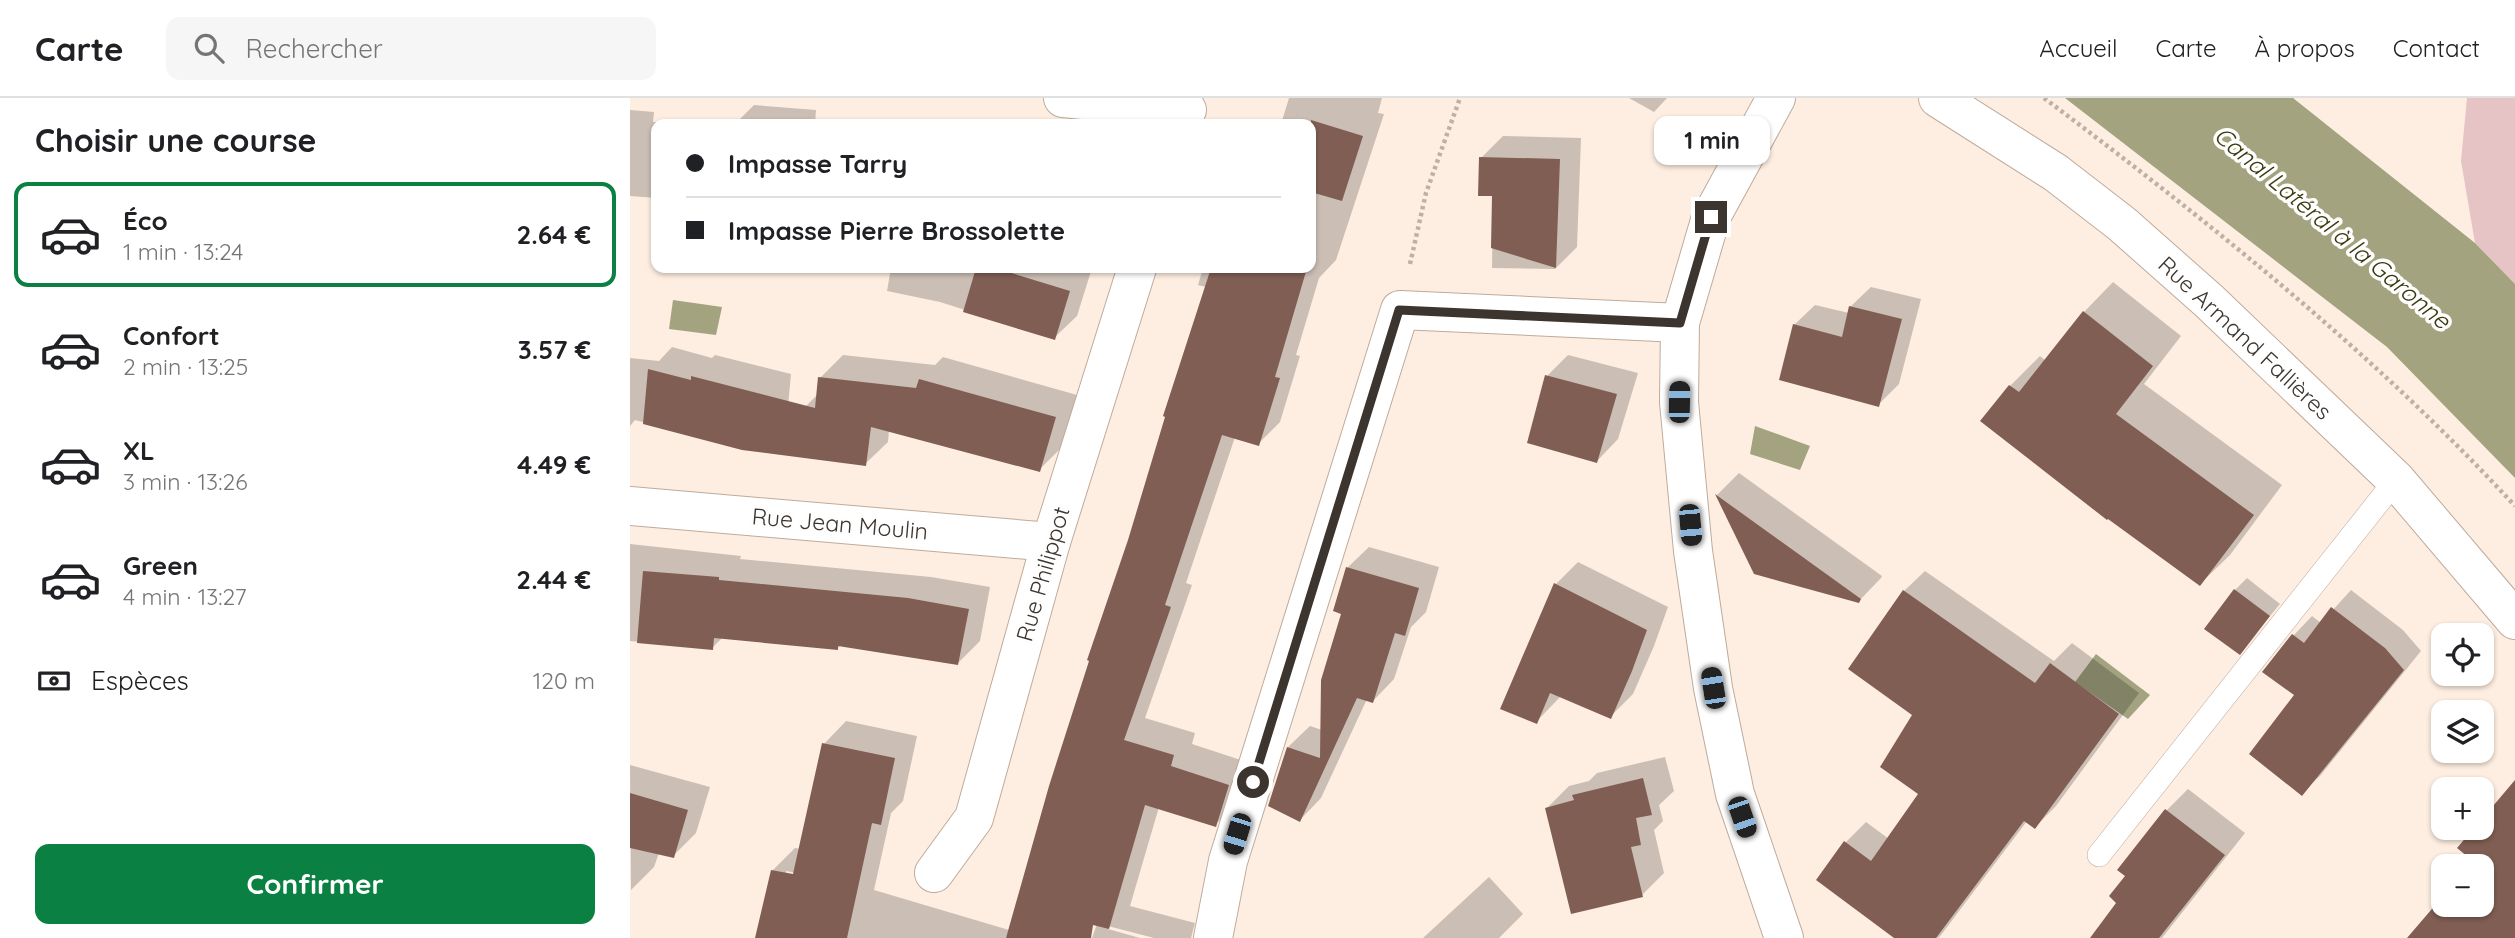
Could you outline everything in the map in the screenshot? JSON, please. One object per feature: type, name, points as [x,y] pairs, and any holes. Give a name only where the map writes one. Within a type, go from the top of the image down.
[{"type":"street","points":[[1063,98],[1187,111]]},
{"type":"street","points":[[1776,98],[1711,217],[1680,323],[1679,402],[1693,551],[1713,688],[1735,794],[1784,938]]},
{"type":"street","name":"Rue Armand Fallières","points":[[1938,98],[2056,173],[2122,224],[2209,301],[2396,480],[2515,620]]},
{"type":"street","name":"Rue Philippot","points":[[934,873],[974,818],[1051,542],[1136,273]]},
{"type":"street","points":[[1213,938],[1228,861],[1399,310],[1680,323]]},
{"type":"street","name":"Rue Jean Moulin","points":[[630,506],[1051,542]]},
{"type":"lane","points":[[2099,855],[2396,480]]},
{"type":"path","points":[[1399,310],[1426,193],[1460,98]]},
{"type":"path","points":[[2044,98],[2128,161],[2285,288],[2462,449],[2515,506]]},
{"type":"shaded area","points":[[2467,98],[2515,98],[2515,284],[2475,243],[2461,161]]},
{"type":"water","name":"Canal Latéral à la Garonne","points":[[2065,98],[2293,98],[2475,243],[2515,284],[2515,478],[2387,347]]},
{"type":"water","points":[[673,300],[722,307],[716,335],[669,329]]},
{"type":"water","points":[[1755,426],[1810,446],[1800,470],[1750,454]]},
{"type":"water","points":[[2096,654],[2150,695],[2128,719],[2075,682]]},
{"type":"building","points":[[1316,122],[1363,136],[1342,201],[1316,193]]},
{"type":"building","points":[[1479,157],[1560,159],[1556,268],[1491,248],[1492,196],[1478,196]]},
{"type":"building","points":[[975,273],[1011,273],[1070,291],[1055,340],[963,312]]},
{"type":"building","points":[[1209,273],[1306,273],[1275,377],[1280,378],[1259,446],[1222,435],[1165,605],[1171,607],[1124,740],[1174,755],[1171,766],[1229,785],[1216,827],[1145,805],[1109,929],[1093,925],[1091,938],[1006,938],[1049,786],[1089,661],[1087,660],[1128,540],[1165,417],[1163,416]]},
{"type":"building","points":[[1849,306],[1902,319],[1879,407],[1779,380],[1793,324],[1842,337]]},
{"type":"building","points":[[2083,311],[2153,366],[2116,414],[2254,515],[2200,586],[2107,520],[1980,421],[2009,385],[2019,392]]},
{"type":"building","points":[[648,369],[691,380],[691,376],[815,408],[818,377],[916,388],[919,379],[1056,417],[1040,472],[871,427],[866,466],[742,450],[643,424]]},
{"type":"building","points":[[1545,375],[1617,394],[1597,463],[1527,443]]},
{"type":"building","points":[[1715,494],[1861,599],[1859,603],[1754,574]]},
{"type":"building","points":[[1346,567],[1419,588],[1405,636],[1395,633],[1373,703],[1357,698],[1300,822],[1268,806],[1287,747],[1320,758],[1321,680],[1341,614],[1333,611]]},
{"type":"building","points":[[643,571],[908,598],[969,609],[958,665],[838,646],[838,650],[714,638],[713,650],[637,643]]},
{"type":"building","points":[[1554,583],[1647,630],[1611,719],[1550,693],[1537,724],[1500,709]]},
{"type":"building","points":[[2234,589],[2270,616],[2240,655],[2204,629]]},
{"type":"building","points":[[1903,590],[2035,683],[2050,663],[2119,714],[2035,829],[2024,821],[1936,938],[1894,938],[1816,880],[1844,841],[1871,861],[1918,794],[1880,767],[1912,715],[1848,669]]},
{"type":"building","points":[[2331,607],[2385,648],[2404,670],[2302,796],[2249,754],[2294,695],[2262,672],[2292,634],[2304,643]]},
{"type":"building","points":[[822,743],[895,758],[881,825],[872,823],[847,938],[755,938],[771,870],[793,874]]},
{"type":"building","points":[[1643,778],[1652,815],[1636,818],[1641,845],[1631,847],[1643,897],[1571,914],[1545,808],[1574,800],[1572,795]]},
{"type":"building","points":[[2515,780],[2515,938],[2407,938],[2431,910],[2431,917],[2494,917],[2494,854],[2464,854],[2457,848],[2464,840],[2494,840],[2494,805]]},
{"type":"building","points":[[630,793],[688,810],[674,858],[630,848]]},
{"type":"building","points":[[2165,809],[2225,855],[2159,938],[2090,938],[2116,903],[2109,896],[2125,876],[2117,870]]},
{"type":"route","points":[[1253,782],[1399,310],[1680,323],[1711,217]]}]
